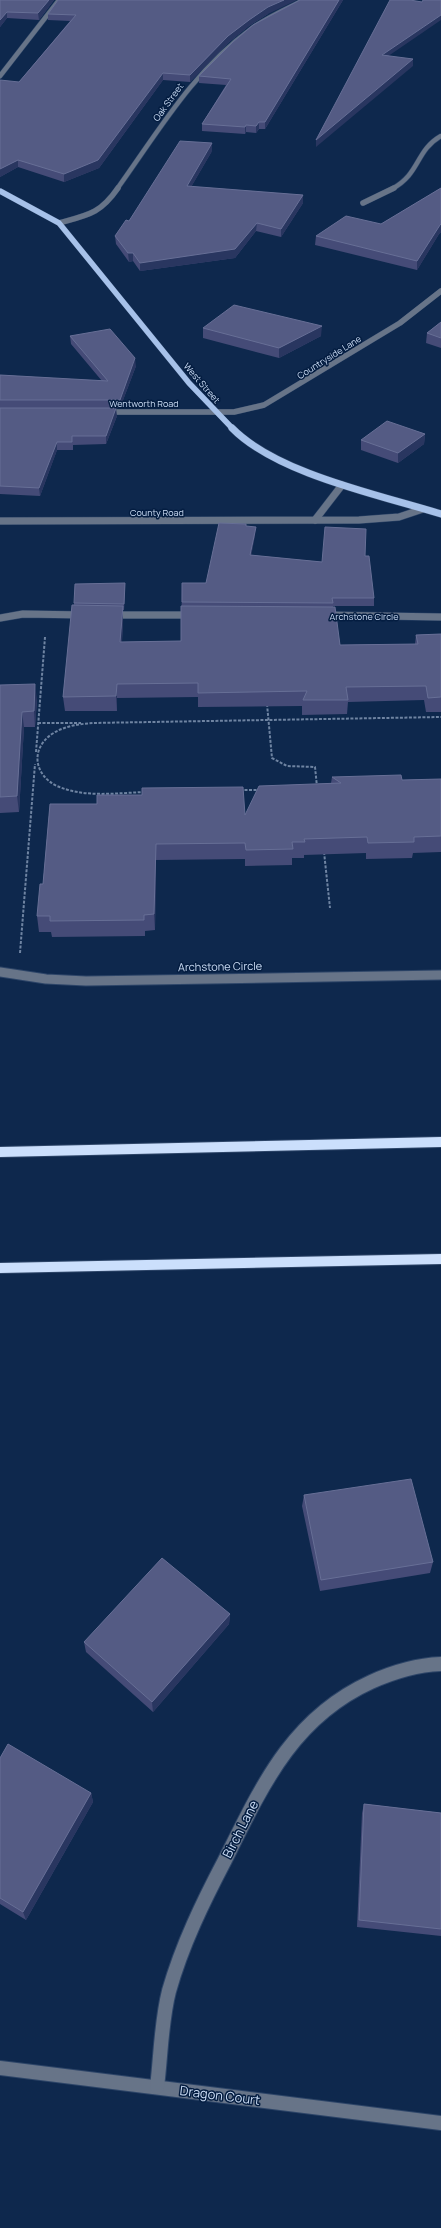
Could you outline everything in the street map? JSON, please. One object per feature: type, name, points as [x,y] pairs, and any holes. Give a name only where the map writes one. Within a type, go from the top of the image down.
[{"type":"highway","points":[[0,1152],[441,1142]]},
{"type":"highway","points":[[0,1268],[441,1258]]},
{"type":"main road","name":"West Street","points":[[0,191],[40,210],[59,223],[189,383],[238,435],[268,455],[307,473],[342,485],[441,514]]},
{"type":"street","points":[[0,76],[59,0]]},
{"type":"street","name":"Oak Street","points":[[59,223],[86,216],[102,208],[199,74],[233,42],[257,24],[304,0]]},
{"type":"street","points":[[363,203],[382,195],[406,180],[414,171],[424,147],[441,136]]},
{"type":"street","name":"Countryside Lane","points":[[215,412],[250,410],[283,396],[400,323],[441,291]]},
{"type":"street","name":"Wentworth Road","points":[[95,412],[215,412]]},
{"type":"street","points":[[315,520],[323,512],[342,485]]},
{"type":"street","name":"County Road","points":[[0,521],[379,519],[412,514],[423,509]]},
{"type":"street","points":[[0,618],[23,614],[206,615]]},
{"type":"street","name":"Archstone Circle","points":[[317,616],[441,617]]},
{"type":"street","name":"Archstone Circle","points":[[0,972],[86,981],[441,975]]},
{"type":"street","name":"Birch Lane","points":[[156,2087],[169,1993],[186,1939],[264,1782],[284,1750],[315,1718],[337,1700],[368,1682],[402,1670],[441,1664]]},
{"type":"street","name":"Dragon Court","points":[[0,2068],[441,2123]]},
{"type":"path","points":[[18,975],[47,614]]},
{"type":"path","points":[[267,697],[272,758],[280,764],[287,766],[315,767],[317,789],[310,789]]},
{"type":"path","points":[[38,724],[441,717]]},
{"type":"path","points":[[93,723],[72,726],[53,733],[41,745],[35,758],[36,765],[44,778],[59,787],[80,792],[146,792]]},
{"type":"path","points":[[239,790],[263,790]]},
{"type":"path","points":[[324,848],[330,908]]},
{"type":"building","points":[[0,0],[49,0],[38,13],[7,12],[0,20]]},
{"type":"building","points":[[58,0],[284,0],[268,7],[228,36],[190,75],[163,73],[98,160],[64,174],[18,160],[0,169],[0,80],[19,82],[76,15],[48,14]]},
{"type":"building","points":[[300,0],[339,0],[265,122],[259,122],[256,126],[246,125],[245,127],[202,124],[231,79],[199,76],[233,42],[253,25]]},
{"type":"building","points":[[390,0],[410,0],[422,2],[423,0],[441,0],[441,15],[382,55],[413,59],[316,140]]},
{"type":"building","points":[[180,141],[212,143],[187,186],[303,195],[281,229],[257,223],[235,249],[140,263],[133,253],[128,253],[115,236],[126,220],[129,221]]},
{"type":"building","points":[[441,188],[441,224],[417,261],[316,236],[346,216],[381,224]]},
{"type":"building","points":[[234,305],[322,326],[279,348],[203,328]]},
{"type":"building","points":[[441,322],[441,338],[427,333]]},
{"type":"building","points":[[110,329],[135,358],[120,400],[0,400],[0,375],[108,381],[70,336]]},
{"type":"building","points":[[0,408],[116,408],[106,436],[72,436],[72,442],[57,442],[39,488],[0,486]]},
{"type":"building","points":[[387,421],[425,434],[398,453],[361,440]]},
{"type":"building","points":[[219,523],[246,524],[246,526],[256,527],[250,555],[322,562],[325,527],[366,529],[365,556],[369,556],[374,598],[332,598],[333,603],[182,602],[182,583],[206,583]]},
{"type":"building","points":[[125,583],[124,604],[74,603],[75,584]]},
{"type":"building","points":[[72,605],[123,606],[120,642],[181,641],[181,606],[335,607],[340,645],[418,644],[416,635],[441,634],[441,697],[428,698],[426,686],[346,687],[348,700],[303,700],[307,691],[198,693],[198,683],[117,684],[116,696],[63,697]]},
{"type":"building","points":[[35,684],[34,711],[22,712],[17,796],[0,797],[0,685]]},
{"type":"building","points":[[401,775],[402,780],[441,779],[441,836],[414,837],[414,842],[368,843],[367,837],[304,839],[305,842],[292,842],[293,849],[246,850],[245,843],[156,844],[154,914],[144,915],[144,920],[50,921],[50,916],[37,916],[40,884],[43,884],[50,804],[97,804],[97,795],[142,795],[142,788],[243,787],[245,815],[259,786],[341,783],[332,777]]},
{"type":"building","points":[[411,1479],[433,1562],[321,1580],[304,1495]]},
{"type":"building","points":[[162,1558],[230,1614],[152,1702],[84,1642]]},
{"type":"building","points":[[8,1744],[91,1793],[23,1912],[0,1898],[0,1758]]},
{"type":"building","points":[[364,1804],[441,1813],[441,1929],[359,1920]]}]
